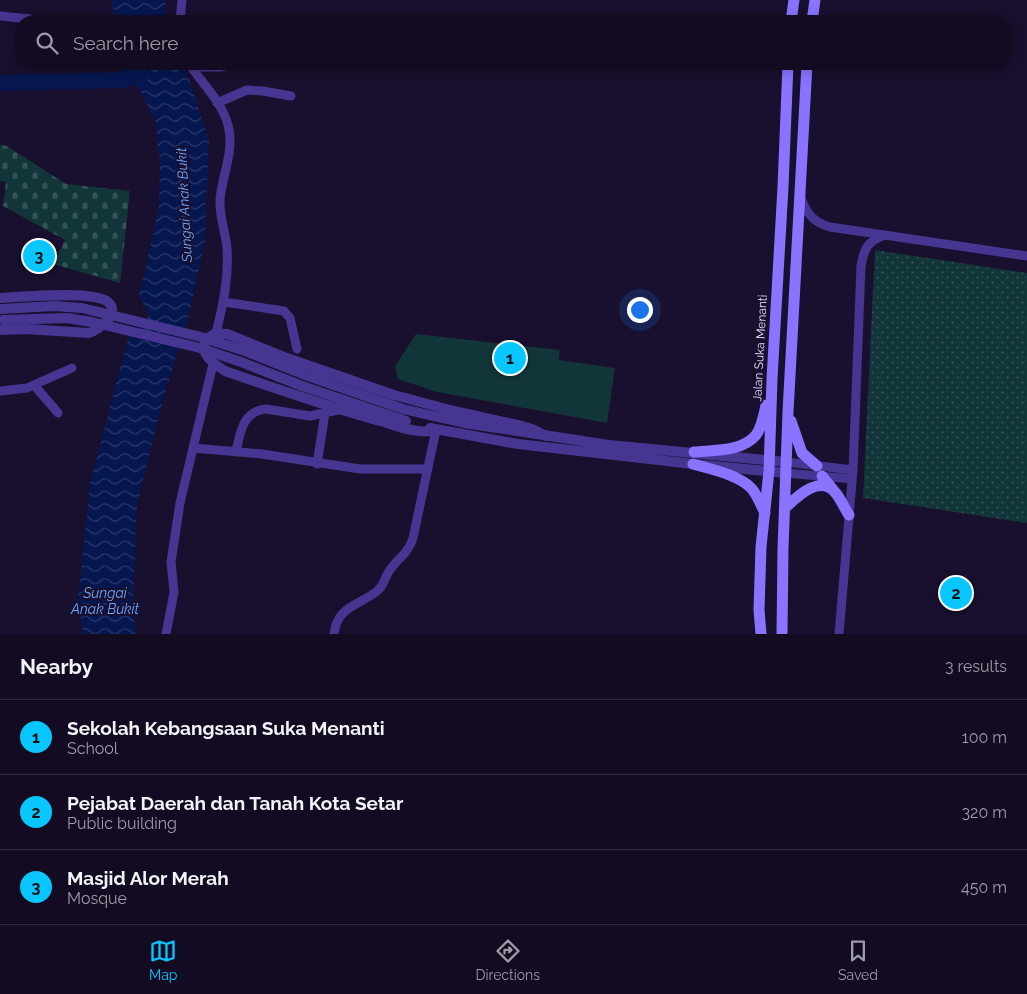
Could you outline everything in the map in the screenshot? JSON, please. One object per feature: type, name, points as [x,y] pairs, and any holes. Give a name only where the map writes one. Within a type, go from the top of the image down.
[{"type":"main road","points":[[793,15],[794,0]]},
{"type":"main road","points":[[813,15],[815,0]]},
{"type":"main road","name":"Jalan Suka Menanti","points":[[761,634],[761,547],[769,466],[788,70]]},
{"type":"main road","points":[[782,634],[782,559],[788,412],[807,70]]},
{"type":"main road","points":[[693,458],[736,448],[748,442],[757,434],[763,418],[772,379]]},
{"type":"main road","points":[[788,412],[802,453],[828,481],[849,515]]},
{"type":"main road","points":[[693,458],[746,484],[752,489],[765,513]]},
{"type":"main road","points":[[785,508],[811,488],[821,486],[835,492]]},
{"type":"street","points":[[181,15],[182,0]]},
{"type":"street","points":[[0,16],[15,18]]},
{"type":"street","points":[[194,70],[217,103],[228,125],[230,136],[230,153],[220,196],[220,210],[227,248],[228,270],[224,302],[216,333],[209,338],[205,347],[206,356],[213,364],[225,371],[338,410],[413,430],[429,432],[436,430]]},
{"type":"street","points":[[217,103],[247,90],[291,96]]},
{"type":"street","points":[[800,196],[807,212],[820,224],[842,229],[1027,256]]},
{"type":"street","points":[[839,634],[852,474],[861,266],[863,255],[868,245],[874,239],[885,235]]},
{"type":"street","points":[[68,296],[103,300],[109,303],[111,307],[110,314],[104,325],[97,331],[89,333],[34,330],[1,314],[68,296]]},
{"type":"street","points":[[224,302],[284,311],[290,318],[297,349]]},
{"type":"street","points":[[1,314],[54,306],[82,308],[202,337],[245,351],[344,390],[427,416],[693,458]]},
{"type":"street","points":[[1,314],[67,318],[92,322],[200,348],[382,414],[436,430],[518,444],[693,458],[852,474]]},
{"type":"street","points":[[216,333],[227,334],[284,358],[353,382],[454,411],[522,426],[546,436]]},
{"type":"street","points":[[166,634],[174,592],[171,562],[180,503],[213,364]]},
{"type":"street","points":[[0,391],[20,390],[72,368]]},
{"type":"street","points":[[34,385],[58,413]]},
{"type":"street","points":[[236,452],[243,423],[248,417],[260,410],[266,409],[310,416],[338,410]]},
{"type":"street","points":[[317,464],[325,413]]},
{"type":"street","points":[[334,634],[335,626],[344,611],[380,588],[390,570],[409,549],[436,430]]},
{"type":"street","points":[[192,448],[372,470],[428,469]]},
{"type":"green space","points":[[0,145],[7,146],[66,184],[130,191],[120,283],[53,264],[65,240],[3,206],[6,182],[0,181]]},
{"type":"green space","points":[[875,250],[1027,273],[1027,523],[863,498]]},
{"type":"green space","points":[[416,334],[560,350],[559,360],[615,368],[607,423],[437,392],[398,379],[395,366]]},
{"type":"water","points":[[112,0],[165,0],[166,15],[113,15]]},
{"type":"water","name":"Sungai Anak Bukit","points":[[186,70],[209,140],[205,240],[189,315],[162,403],[137,503],[133,606],[136,634],[83,634],[78,601],[90,484],[131,327],[141,326],[149,315],[139,297],[159,207],[160,162],[155,120],[136,83],[122,80],[124,71]]},
{"type":"waterway","points":[[0,83],[122,80],[142,74]]},
{"type":"place","name":"Masjid Alor Merah","points":[[39,256]]},
{"type":"place","name":"Sekolah Kebangsaan Suka Menanti","points":[[510,358]]},
{"type":"place","name":"Pejabat Daerah dan Tanah Kota Setar","points":[[956,593]]}]
